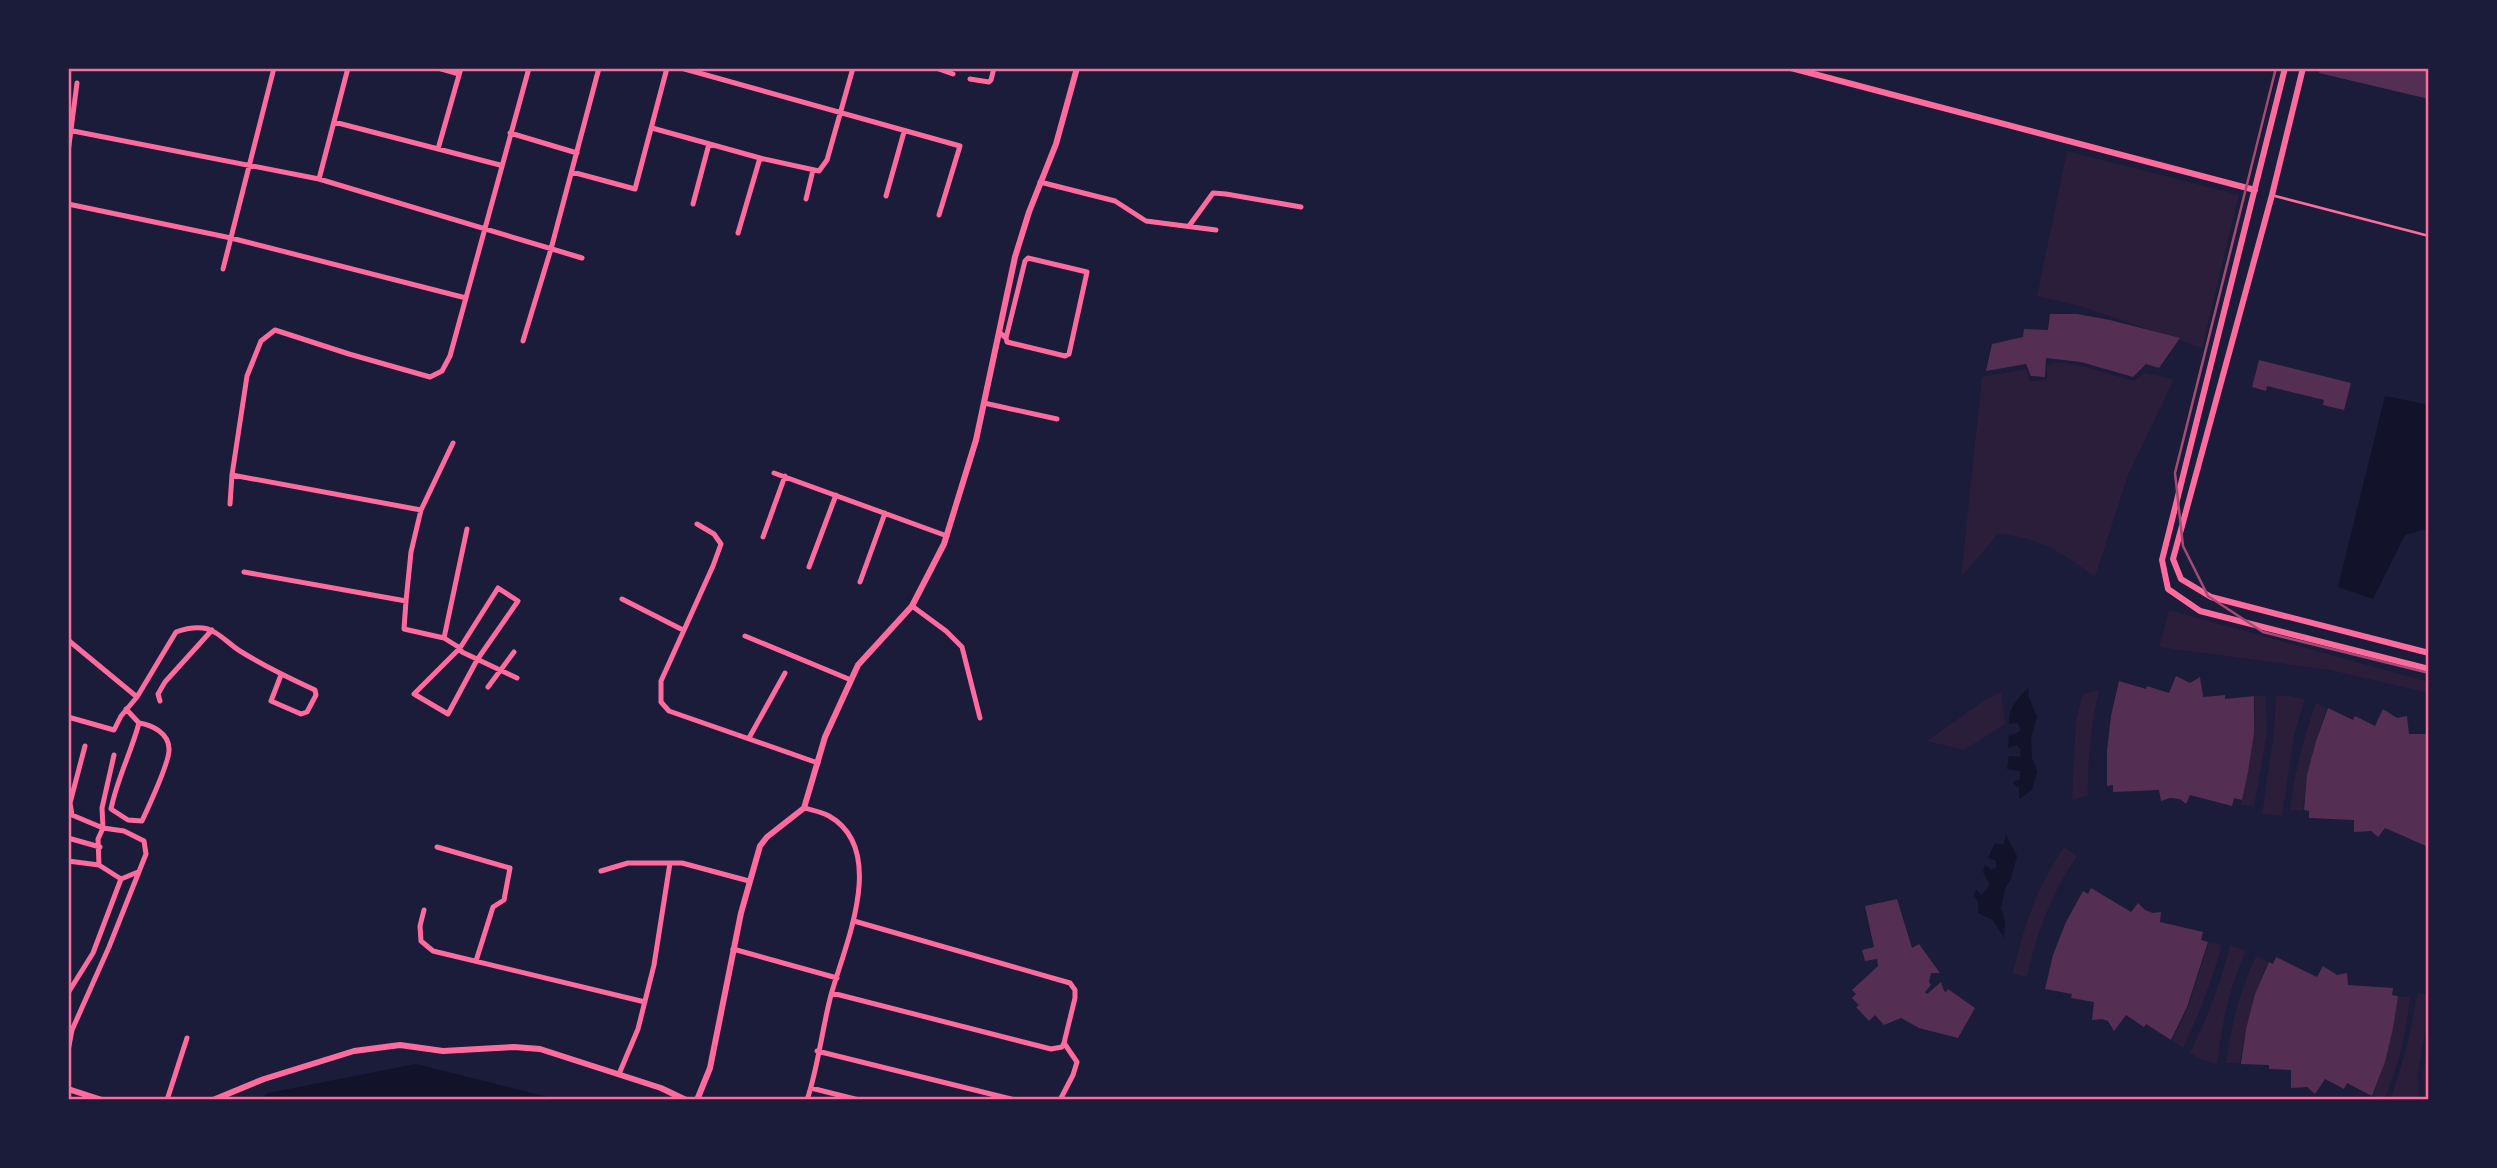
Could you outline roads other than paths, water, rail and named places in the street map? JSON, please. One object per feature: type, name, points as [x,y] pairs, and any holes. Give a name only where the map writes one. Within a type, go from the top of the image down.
[{"type":"street","points":[[223,269],[274,68]]},
{"type":"street","points":[[319,179],[348,68]]},
{"type":"street","points":[[438,68],[460,71],[438,149]]},
{"type":"street","points":[[230,504],[247,376],[261,341],[275,330],[430,377],[442,371],[450,356],[500,165],[529,68]]},
{"type":"street","points":[[523,341],[551,249],[599,68]]},
{"type":"street","points":[[572,172],[635,189],[667,68]]},
{"type":"street","points":[[681,68],[960,146],[939,215]]},
{"type":"street","points":[[652,128],[819,171],[827,160],[853,68]]},
{"type":"street","points":[[936,68],[953,74]]},
{"type":"street","points":[[970,79],[989,82],[994,68]]},
{"type":"street","points":[[696,1100],[710,1068],[733,949],[760,846],[767,836],[804,808],[825,737],[858,665],[912,606],[947,536],[976,440],[1015,257],[1056,144],[1077,68]]},
{"type":"street","points":[[1791,68],[2255,190]]},
{"type":"street","points":[[2285,68],[2162,560],[2168,589],[2200,611],[2429,669]]},
{"type":"street","points":[[2303,68],[2272,195],[2173,559],[2181,579],[2211,597],[2429,653]]},
{"type":"street","points":[[68,153],[77,83]]},
{"type":"street","points":[[334,122],[500,165]]},
{"type":"street","points":[[70,131],[319,179],[582,258]]},
{"type":"street","points":[[886,196],[904,132]]},
{"type":"street","points":[[510,133],[577,153]]},
{"type":"street","points":[[693,204],[709,144]]},
{"type":"street","points":[[738,233],[761,158]]},
{"type":"street","points":[[806,199],[813,170]]},
{"type":"street","points":[[1040,183],[1115,201],[1146,221],[1216,230]]},
{"type":"street","points":[[1189,226],[1213,194],[1301,207]]},
{"type":"street","points":[[68,204],[231,238],[466,298]]},
{"type":"street","points":[[1015,257],[1025,261]]},
{"type":"street","points":[[999,332],[1007,342],[1065,356],[1069,354],[1087,272],[1028,258],[1006,338]]},
{"type":"street","points":[[984,403],[1057,419]]},
{"type":"street","points":[[453,443],[421,510],[411,552],[404,629],[444,638],[462,652],[517,678]]},
{"type":"street","points":[[774,473],[947,536]]},
{"type":"street","points":[[232,475],[421,510]]},
{"type":"street","points":[[763,537],[785,477]]},
{"type":"street","points":[[809,567],[835,495]]},
{"type":"street","points":[[860,582],[885,513]]},
{"type":"street","points":[[697,524],[714,534],[721,544],[661,681],[661,702],[668,711],[818,763]]},
{"type":"street","points":[[444,638],[467,529]]},
{"type":"street","points":[[244,572],[406,601]]},
{"type":"street","points":[[498,587],[518,601],[477,660],[448,714],[414,694],[460,648],[498,587]]},
{"type":"street","points":[[622,599],[683,630]]},
{"type":"street","points":[[912,606],[946,631],[962,647],[980,719]]},
{"type":"street","points":[[68,717],[114,730],[176,632],[199,627],[212,631],[281,675],[315,690],[316,695],[307,712],[301,714],[271,701],[281,675]]},
{"type":"street","points":[[160,701],[158,694],[164,682],[212,631]]},
{"type":"street","points":[[745,636],[851,680]]},
{"type":"street","points":[[68,640],[137,696]]},
{"type":"street","points":[[488,687],[514,652]]},
{"type":"street","points":[[749,738],[785,673]]},
{"type":"street","points":[[126,709],[139,723],[149,725],[166,737],[170,750],[142,821],[128,820],[111,810],[116,785],[139,723]]},
{"type":"street","points":[[68,1051],[72,1030],[110,947],[146,854],[144,841],[124,831],[103,828],[72,815],[70,803],[85,746]]},
{"type":"street","points":[[99,865],[98,839],[103,828],[102,808],[114,755]]},
{"type":"street","points":[[804,808],[828,815],[848,832],[856,852],[860,887],[854,921],[832,993],[807,1100]]},
{"type":"street","points":[[68,838],[100,847]]},
{"type":"street","points":[[437,847],[510,869],[505,900],[493,908],[476,961]]},
{"type":"street","points":[[68,861],[99,865],[121,879]]},
{"type":"street","points":[[601,871],[628,863],[682,863],[749,881]]},
{"type":"street","points":[[619,1074],[638,1029],[654,965],[670,863]]},
{"type":"street","points":[[68,993],[93,953],[121,879],[139,871]]},
{"type":"street","points":[[424,910],[420,926],[421,941],[433,951],[645,1002]]},
{"type":"street","points":[[832,993],[1051,1049],[1062,1047],[1064,1043],[1075,998],[1075,990],[1070,983],[854,921]]},
{"type":"street","points":[[733,949],[837,978]]},
{"type":"street","points":[[167,1100],[187,1038]]},
{"type":"street","points":[[1060,1100],[1077,1062],[1064,1043]]},
{"type":"street","points":[[213,1100],[264,1079],[354,1051],[400,1045],[443,1051],[514,1047],[540,1049],[661,1088],[686,1100]]},
{"type":"street","points":[[817,1051],[1015,1100]]},
{"type":"street","points":[[811,1088],[859,1100]]},
{"type":"street","points":[[68,1089],[103,1100]]},
{"type":"lane","points":[[2272,195],[2429,236]]},
{"type":"waterway","points":[[2250,174],[2277,68]]},
{"type":"railway","points":[[2276,68],[2175,473],[2183,546],[2208,596],[2263,632],[2429,673]]}]
